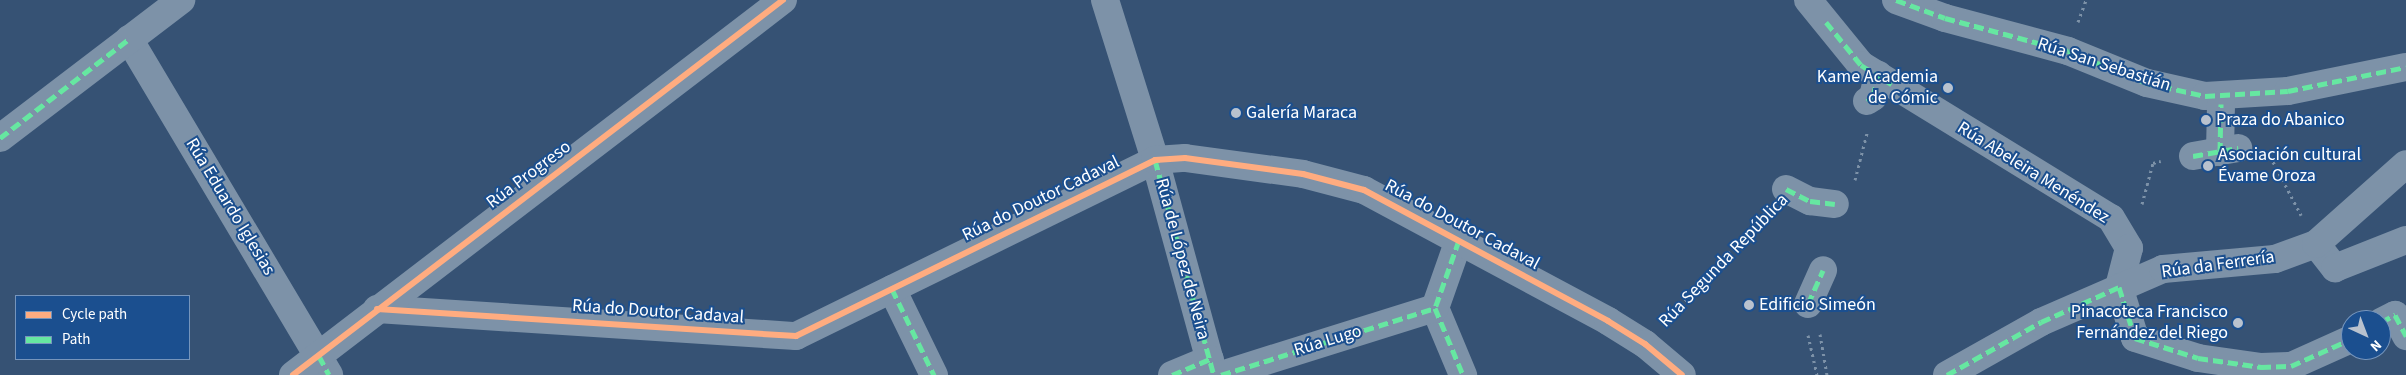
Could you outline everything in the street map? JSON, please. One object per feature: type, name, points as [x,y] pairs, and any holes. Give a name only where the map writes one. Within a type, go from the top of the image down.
[{"type":"street","points":[[0,138],[181,0]]},
{"type":"street","name":"Rúa Progreso","points":[[294,375],[324,366],[377,309],[783,0]]},
{"type":"street","name":"Rúa de López de Neira","points":[[1105,0],[1155,160],[1215,370]]},
{"type":"street","name":"Rúa Abeleira Menéndez","points":[[1808,0],[1871,88],[2112,218],[2129,248]]},
{"type":"street","name":"Rúa San Sebastián","points":[[1896,0],[1946,18],[2068,50],[2147,83],[2206,96],[2288,91],[2406,67]]},
{"type":"street","name":"Rúa Eduardo Iglesias","points":[[129,39],[324,366]]},
{"type":"street","points":[[2193,156],[2229,150],[2221,104]]},
{"type":"street","name":"Rúa do Doutor Cadaval","points":[[377,309],[796,336],[1155,160],[1185,158],[1303,174],[1364,190],[1459,240],[1645,344],[1681,373]]},
{"type":"street","name":"Rúa da Ferrería","points":[[1947,375],[2041,322],[2119,286],[2163,269],[2275,259],[2316,244],[2406,164]]},
{"type":"street","name":"Rúa Segunda República","points":[[1786,189],[1810,202],[1836,204]]},
{"type":"street","name":"Rúa do Doutor Cadaval","points":[[1435,308],[1459,240]]},
{"type":"street","points":[[2316,244],[2335,268],[2406,240]]},
{"type":"street","points":[[2129,248],[2119,286],[2136,338],[2198,358],[2261,367],[2292,366],[2341,344]]},
{"type":"street","points":[[892,289],[934,375]]},
{"type":"street","points":[[1435,308],[1463,375]]},
{"type":"street","name":"Rúa Lugo","points":[[1172,375],[1215,370],[1435,308]]},
{"type":"street","points":[[2391,317],[2395,315],[2406,336]]},
{"type":"path","points":[[1836,204],[1850,197],[1871,88]]},
{"type":"path","points":[[2229,150],[2263,143],[2316,244]]},
{"type":"path","points":[[2129,248],[2153,163],[2193,156]]},
{"type":"path","points":[[1817,375],[1813,290],[1827,375]]},
{"type":"marked path","points":[[1896,0],[1945,18],[2068,51],[2147,83],[2205,96],[2288,91],[2406,67]]},
{"type":"marked path","points":[[1826,22],[1861,65],[1891,84]]},
{"type":"marked path","points":[[0,138],[129,39]]},
{"type":"marked path","points":[[1867,101],[1873,97],[1878,75]]},
{"type":"marked path","points":[[2220,152],[2221,104]]},
{"type":"marked path","points":[[2193,156],[2238,148]]},
{"type":"marked path","points":[[1160,160],[1155,160],[1214,375]]},
{"type":"marked path","points":[[1786,189],[1810,201],[1835,204]]},
{"type":"marked path","points":[[1459,240],[1435,308],[1463,375]]},
{"type":"marked path","points":[[1808,304],[1823,270]]},
{"type":"marked path","points":[[1947,375],[2041,322],[2119,287],[2135,338],[2198,358],[2261,367],[2291,366],[2341,344]]},
{"type":"marked path","points":[[892,289],[934,375]]},
{"type":"marked path","points":[[1221,375],[1435,308]]},
{"type":"marked path","points":[[2391,317],[2395,315],[2406,336]]},
{"type":"marked path","points":[[316,358],[319,356],[329,375]]},
{"type":"marked path","points":[[1172,375],[1210,359]]},
{"type":"cycle path","points":[[293,375],[783,0]]},
{"type":"cycle path","points":[[377,309],[796,336],[1155,160],[1185,158],[1303,174],[1364,190],[1608,321],[1645,344],[1682,375]]},
{"type":"place","name":"Kame Academia de Cómic","points":[[1948,88]]},
{"type":"place","name":"Galería Maraca","points":[[1236,113]]},
{"type":"place","name":"Praza do Abanico","points":[[2206,120]]},
{"type":"place","name":"Asociación cultural Évame Oroza","points":[[2208,166]]},
{"type":"place","name":"Edificio Simeón","points":[[1749,305]]},
{"type":"place","name":"Pinacoteca Francisco Fernández del Riego","points":[[2238,323]]}]
